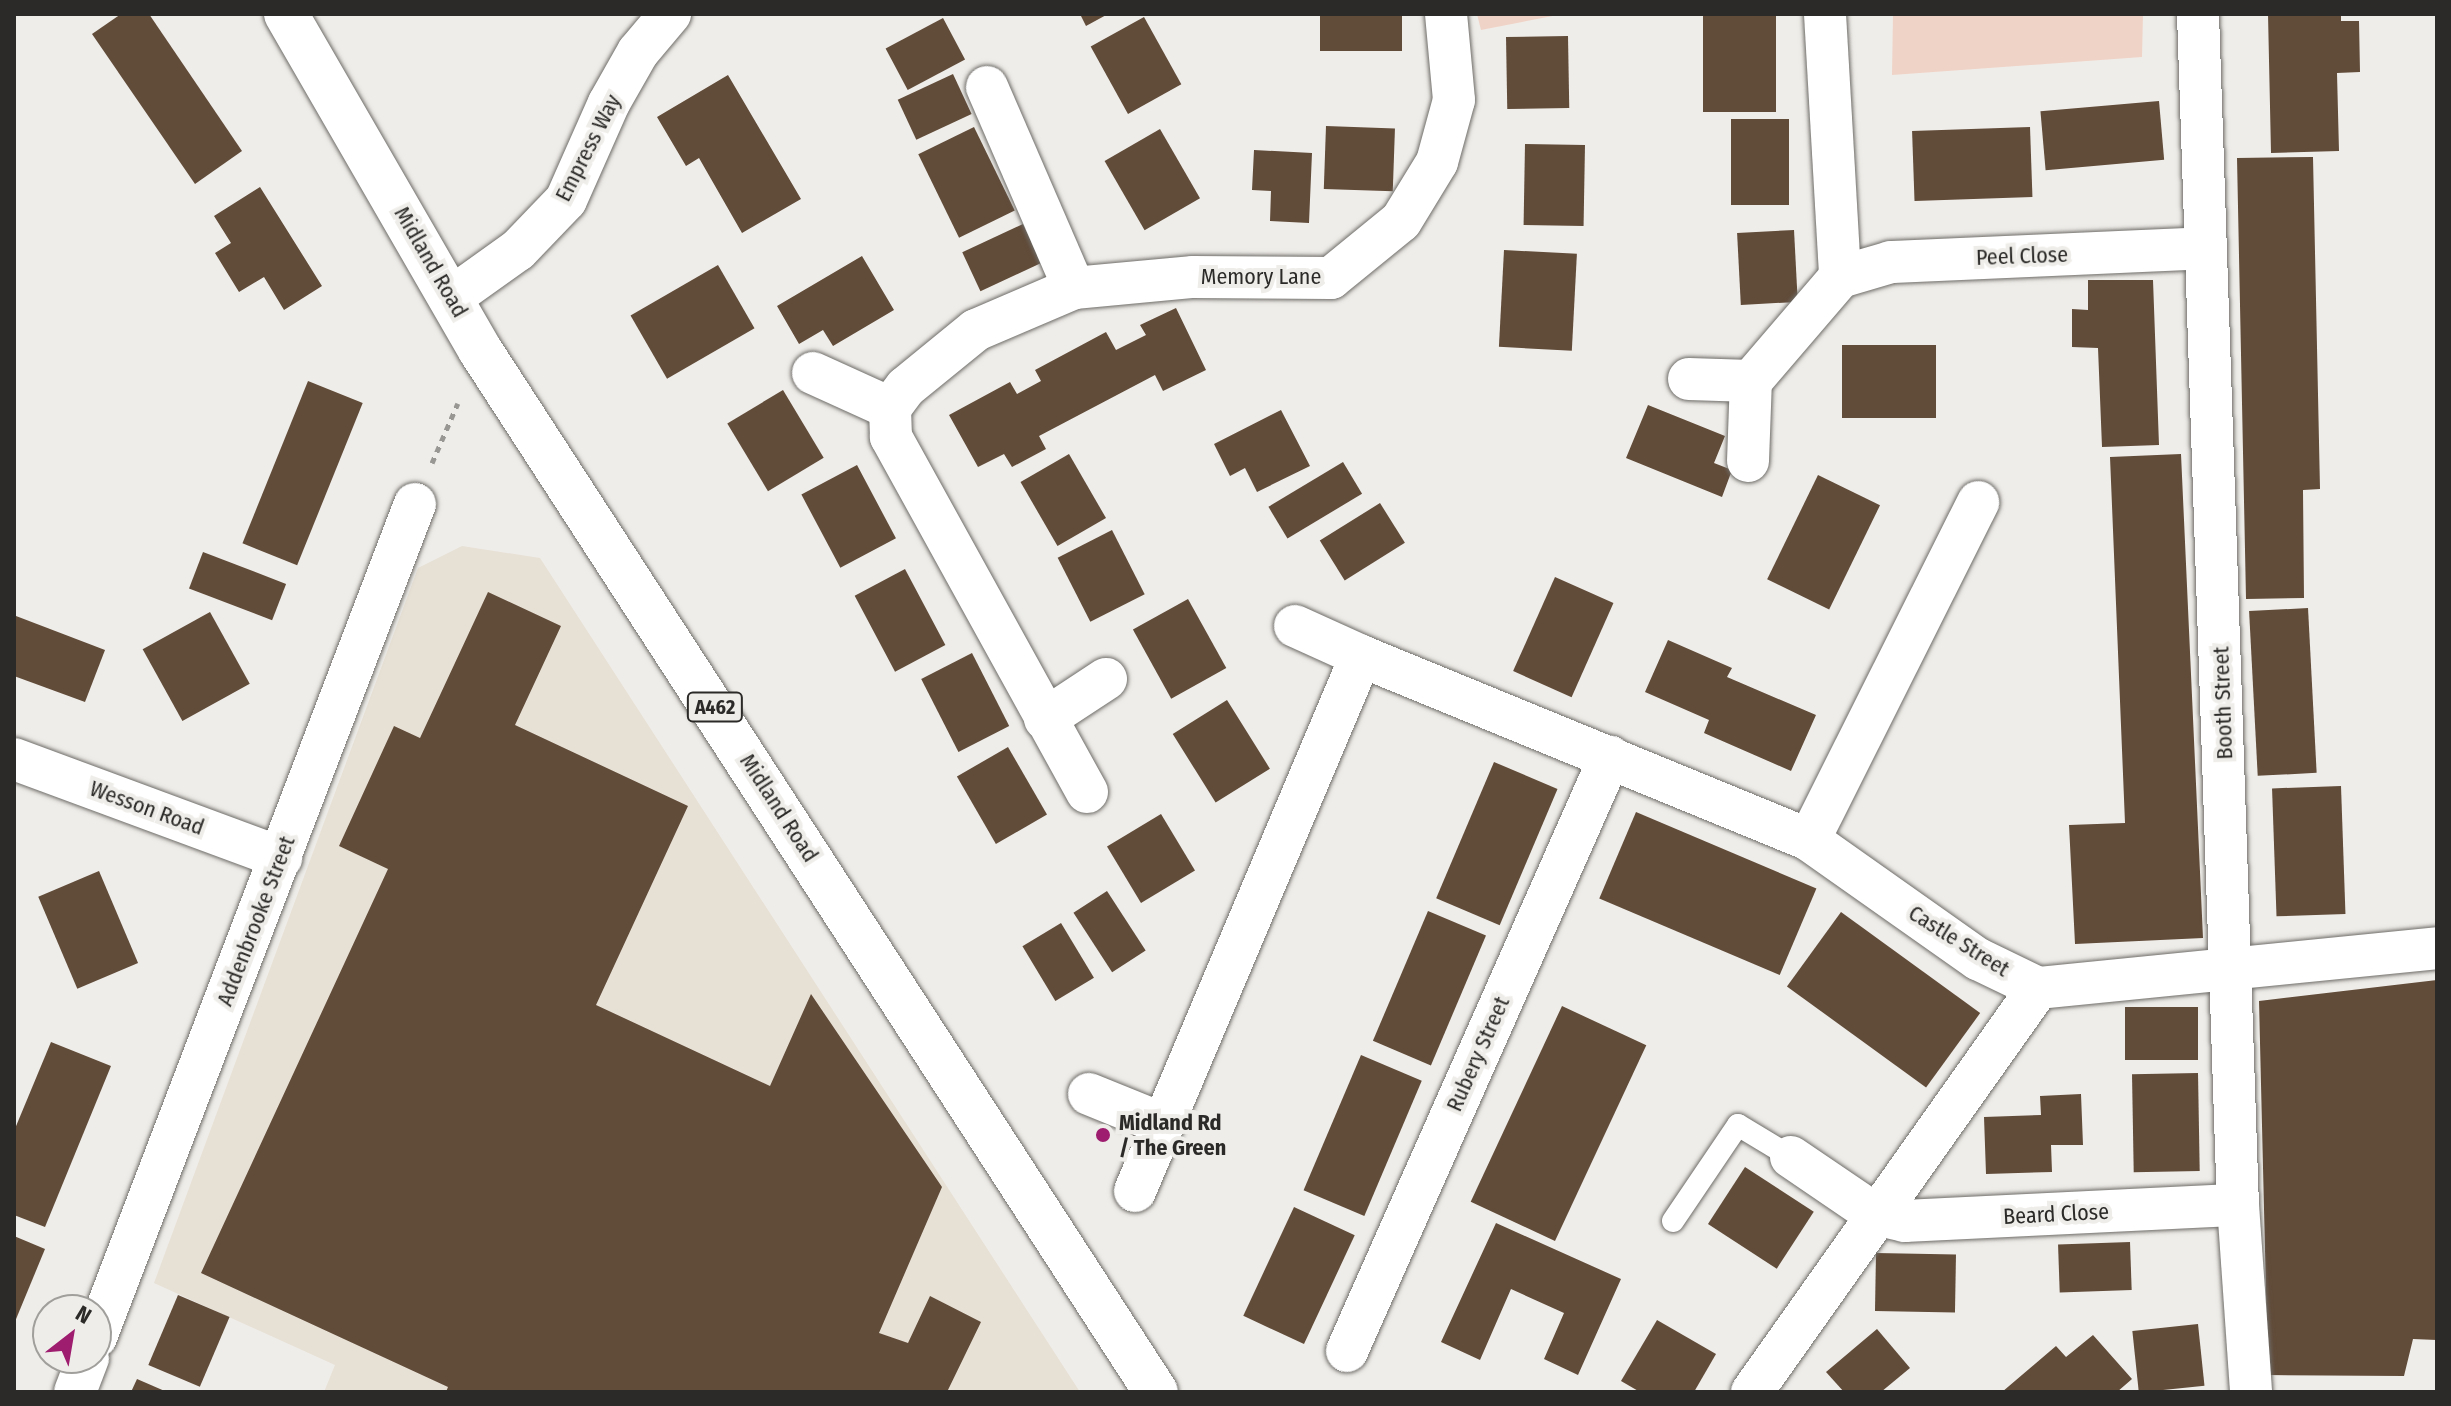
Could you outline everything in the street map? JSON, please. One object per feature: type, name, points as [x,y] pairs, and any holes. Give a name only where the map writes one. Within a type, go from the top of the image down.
[{"type":"main road","name":"Midland Road","points":[[286,14],[480,350],[1156,1392]]},
{"type":"street","name":"Empress Way","points":[[452,297],[518,250],[566,200],[609,103],[638,52],[670,14]]},
{"type":"street","name":"Memory Lane","points":[[890,408],[906,387],[976,330],[1074,288],[1193,277],[1331,278],[1401,221],[1437,162],[1454,100],[1446,14]]},
{"type":"street","points":[[1748,461],[1751,381],[1840,277],[1825,14]]},
{"type":"street","name":"Booth Street","points":[[2198,14],[2233,969],[2238,1205],[2251,1392]]},
{"type":"street","points":[[987,87],[1074,288]]},
{"type":"street","name":"Peel Close","points":[[1840,277],[1891,262],[2206,248]]},
{"type":"street","points":[[813,373],[890,408],[891,437],[1087,792]]},
{"type":"street","points":[[1689,379],[1751,381]]},
{"type":"street","points":[[1809,840],[1978,502]]},
{"type":"street","name":"Addenbrooke Street","points":[[112,1296],[415,504]]},
{"type":"street","name":"Castle Street","points":[[1295,626],[1809,840],[1978,959],[2038,988]]},
{"type":"street","points":[[1135,1191],[1361,656]]},
{"type":"street","points":[[1045,719],[1106,679]]},
{"type":"street","name":"Rubery Street","points":[[1347,1351],[1610,757]]},
{"type":"street","name":"Wesson Road","points":[[14,759],[281,858]]},
{"type":"street","points":[[1752,1392],[1875,1214],[2038,988],[2437,948]]},
{"type":"street","points":[[1089,1094],[1163,1124]]},
{"type":"street","points":[[1791,1157],[1875,1214]]},
{"type":"street","name":"Beard Close","points":[[1875,1214],[1905,1221],[2238,1205]]},
{"type":"lane","points":[[1673,1221],[1738,1125],[1791,1157]]},
{"type":"path","points":[[415,504],[480,350]]},
{"type":"shaded area","points":[[1477,14],[1563,14],[1481,30]]},
{"type":"shaded area","points":[[1893,14],[2143,14],[2142,57],[1892,75]]},
{"type":"shaded area","points":[[462,546],[540,558],[1080,1392],[324,1392],[335,1365],[154,1283],[418,568]]},
{"type":"building","points":[[121,14],[149,14],[242,151],[195,184],[92,34]]},
{"type":"building","points":[[1080,14],[1108,14],[1086,26]]},
{"type":"building","points":[[1320,14],[1402,14],[1402,51],[1320,51]]},
{"type":"building","points":[[1703,14],[1776,14],[1776,112],[1703,112]]},
{"type":"building","points":[[2268,14],[2341,14],[2341,21],[2359,21],[2360,72],[2337,73],[2339,151],[2271,153]]},
{"type":"building","points":[[1144,17],[1181,84],[1128,114],[1091,47]]},
{"type":"building","points":[[943,18],[965,59],[908,90],[886,49]]},
{"type":"building","points":[[1568,36],[1569,108],[1507,109],[1506,37]]},
{"type":"building","points":[[953,74],[972,114],[916,140],[898,100]]},
{"type":"building","points":[[728,75],[801,199],[742,233],[699,158],[686,166],[657,117]]},
{"type":"building","points":[[2159,101],[2164,160],[2046,170],[2040,111]]},
{"type":"building","points":[[1731,119],[1789,119],[1789,205],[1731,205]]},
{"type":"building","points":[[1326,126],[1395,128],[1393,191],[1324,189]]},
{"type":"building","points":[[974,127],[1015,211],[959,238],[918,154]]},
{"type":"building","points":[[2030,127],[2032,197],[1915,201],[1912,131]]},
{"type":"building","points":[[1160,129],[1200,198],[1145,230],[1105,161]]},
{"type":"building","points":[[1525,144],[1585,145],[1584,226],[1524,225]]},
{"type":"building","points":[[1254,150],[1312,153],[1309,223],[1270,221],[1271,191],[1252,190]]},
{"type":"building","points":[[2313,157],[2320,489],[2303,490],[2304,598],[2246,599],[2237,158]]},
{"type":"building","points":[[260,187],[322,286],[284,310],[264,277],[239,292],[215,253],[231,243],[214,216]]},
{"type":"building","points":[[1023,224],[1041,263],[980,291],[962,252]]},
{"type":"building","points":[[1794,230],[1798,302],[1741,305],[1737,233]]},
{"type":"building","points":[[1504,250],[1577,254],[1572,351],[1499,347]]},
{"type":"building","points":[[862,256],[894,310],[833,346],[823,330],[799,344],[777,306]]},
{"type":"building","points":[[718,265],[754,328],[667,379],[631,316]]},
{"type":"building","points":[[2088,280],[2153,280],[2159,445],[2102,447],[2098,348],[2072,347],[2072,309],[2088,310]]},
{"type":"building","points":[[1176,308],[1206,370],[1163,391],[1155,375],[1039,436],[1046,449],[1012,467],[1004,454],[978,467],[949,415],[1010,382],[1017,394],[1041,381],[1035,370],[1106,332],[1116,350],[1146,335],[1140,325]]},
{"type":"building","points":[[1842,345],[1936,345],[1936,418],[1842,418]]},
{"type":"building","points":[[308,381],[363,403],[297,565],[242,543]]},
{"type":"building","points":[[783,390],[824,458],[768,491],[727,423]]},
{"type":"building","points":[[1648,405],[1725,436],[1714,463],[1732,470],[1722,497],[1626,458]]},
{"type":"building","points":[[1281,410],[1310,466],[1257,492],[1245,468],[1230,476],[1214,444]]},
{"type":"building","points":[[1069,454],[1106,518],[1058,546],[1021,482]]},
{"type":"building","points":[[2181,454],[2203,938],[2075,944],[2069,825],[2125,823],[2110,457]]},
{"type":"building","points":[[1343,462],[1362,494],[1287,539],[1268,507]]},
{"type":"building","points":[[857,465],[896,538],[840,568],[801,495]]},
{"type":"building","points":[[1818,475],[1880,505],[1829,610],[1767,579]]},
{"type":"building","points":[[1380,503],[1405,543],[1345,580],[1320,541]]},
{"type":"building","points":[[1112,530],[1145,594],[1090,622],[1058,558]]},
{"type":"building","points":[[203,552],[286,584],[272,620],[189,588]]},
{"type":"building","points":[[905,569],[945,645],[895,672],[855,596]]},
{"type":"building","points":[[1555,577],[1613,603],[1572,697],[1513,671]]},
{"type":"building","points":[[488,592],[561,626],[515,725],[688,806],[596,1005],[770,1086],[811,994],[942,1187],[879,1333],[908,1343],[930,1296],[981,1322],[947,1392],[446,1392],[448,1387],[201,1273],[388,869],[339,846],[394,726],[420,738]]},
{"type":"building","points":[[1188,599],[1226,668],[1171,699],[1133,630]]},
{"type":"building","points":[[2308,608],[2317,773],[2258,776],[2249,611]]},
{"type":"building","points":[[210,612],[250,684],[182,721],[143,649]]},
{"type":"building","points":[[16,616],[105,650],[85,702],[14,676]]},
{"type":"building","points":[[1668,640],[1732,668],[1727,677],[1816,715],[1791,771],[1704,733],[1709,720],[1645,692]]},
{"type":"building","points":[[972,653],[1009,726],[958,752],[921,679]]},
{"type":"building","points":[[1227,700],[1270,769],[1216,803],[1173,734]]},
{"type":"building","points":[[1008,747],[1047,815],[996,844],[957,776]]},
{"type":"building","points":[[1494,762],[1558,789],[1500,925],[1436,898]]},
{"type":"building","points":[[2341,786],[2345,914],[2277,916],[2272,788]]},
{"type":"building","points":[[1636,812],[1816,889],[1780,975],[1599,899]]},
{"type":"building","points":[[1161,814],[1195,871],[1141,903],[1107,846]]},
{"type":"building","points":[[99,871],[138,963],[77,989],[38,897]]},
{"type":"building","points":[[1107,891],[1146,951],[1112,972],[1073,913]]},
{"type":"building","points":[[1428,911],[1486,936],[1431,1065],[1373,1041]]},
{"type":"building","points":[[1841,912],[1980,1013],[1926,1088],[1787,986]]},
{"type":"building","points":[[1061,923],[1094,978],[1055,1001],[1022,946]]},
{"type":"building","points":[[2437,980],[2437,1340],[2413,1339],[2404,1376],[2268,1375],[2259,1001]]},
{"type":"building","points":[[1562,1006],[1646,1045],[1555,1241],[1471,1202]]},
{"type":"building","points":[[2125,1007],[2198,1007],[2198,1060],[2125,1060]]},
{"type":"building","points":[[51,1042],[111,1066],[45,1227],[14,1215],[14,1131]]},
{"type":"building","points":[[1361,1055],[1422,1081],[1364,1216],[1304,1190]]},
{"type":"building","points":[[2198,1073],[2200,1171],[2134,1172],[2132,1074]]},
{"type":"building","points":[[2081,1094],[2083,1145],[2051,1145],[2052,1172],[1986,1174],[1984,1117],[2041,1115],[2040,1096]]},
{"type":"building","points":[[1745,1167],[1814,1212],[1777,1269],[1708,1224]]},
{"type":"building","points":[[1294,1207],[1355,1235],[1304,1344],[1243,1316]]},
{"type":"building","points":[[1496,1223],[1621,1279],[1578,1375],[1544,1359],[1564,1313],[1511,1289],[1480,1360],[1441,1342]]},
{"type":"building","points":[[14,1236],[45,1249],[14,1324]]},
{"type":"building","points":[[2130,1242],[2132,1290],[2060,1292],[2058,1245]]},
{"type":"building","points":[[1876,1253],[1956,1254],[1955,1312],[1875,1311]]},
{"type":"building","points":[[178,1295],[230,1317],[200,1387],[148,1365]]},
{"type":"building","points":[[1657,1320],[1716,1354],[1694,1392],[1640,1392],[1621,1381]]},
{"type":"building","points":[[2198,1324],[2204,1386],[2139,1392],[2132,1331]]},
{"type":"building","points":[[1877,1329],[1910,1368],[1881,1392],[1844,1392],[1826,1372]]},
{"type":"building","points":[[2093,1335],[2132,1379],[2117,1392],[2002,1392],[2056,1346],[2066,1357]]},
{"type":"building","points":[[137,1379],[167,1392],[131,1392]]},
{"type":"place","name":"Midland Rd / The Green","points":[[1103,1135]]}]
